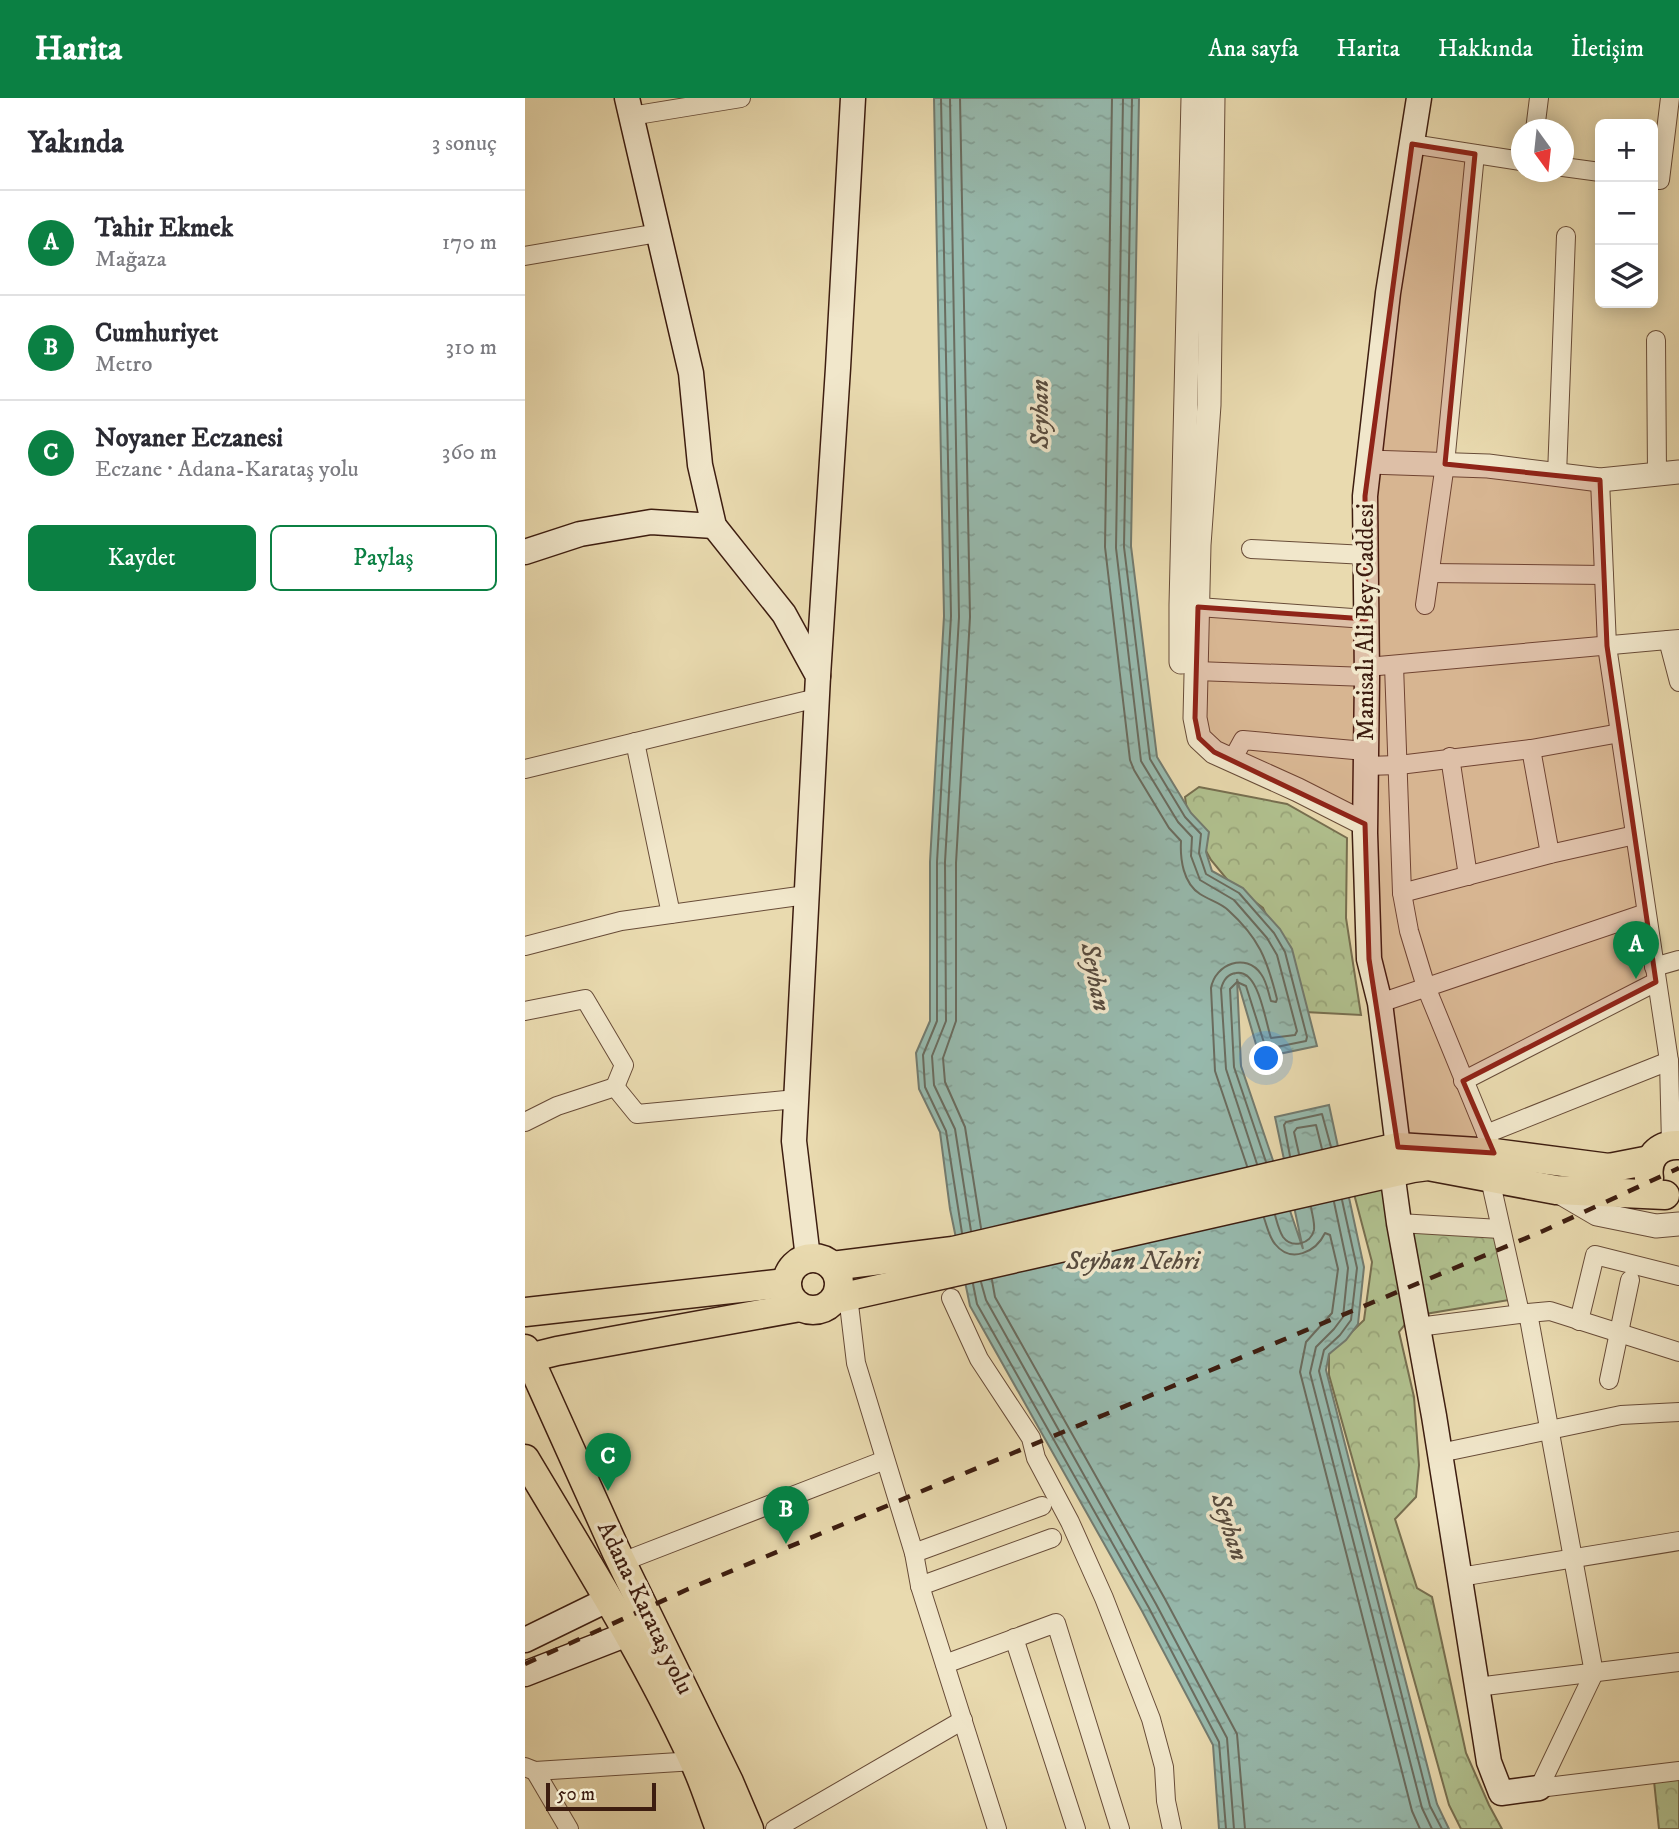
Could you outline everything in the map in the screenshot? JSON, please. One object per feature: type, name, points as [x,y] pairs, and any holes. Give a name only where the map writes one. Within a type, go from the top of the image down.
[{"type":"main road","points":[[841,1298],[839,1282],[820,1262],[794,1141],[853,98]]},
{"type":"main road","name":"Manisalı Ali Bey Caddesi","points":[[1419,98],[1388,293],[1365,496],[1365,824],[1369,959],[1380,1003],[1399,1223],[1440,1453],[1489,1762],[1501,1793],[1539,1788]]},
{"type":"main road","points":[[629,107],[691,373],[700,466],[715,526],[784,614],[818,687]]},
{"type":"main road","points":[[525,552],[580,534],[651,522],[715,526]]},
{"type":"main road","points":[[527,1355],[800,1307],[815,1311],[841,1298],[956,1260],[1395,1160],[1428,1166],[1490,1155],[1609,1168],[1667,1150]]},
{"type":"main road","points":[[1667,1150],[1649,1177],[1658,1191],[1674,1201]]},
{"type":"main road","points":[[1490,1155],[1556,1190],[1674,1201]]},
{"type":"main road","points":[[800,1307],[790,1297],[786,1283],[793,1267],[820,1262],[956,1260]]},
{"type":"main road","points":[[525,1312],[786,1283]]},
{"type":"main road","name":"Adana-Karataş yolu","points":[[527,1355],[622,1562],[729,1782],[748,1829]]},
{"type":"main road","name":"Adana-Karataş yolu","points":[[525,1459],[607,1600],[630,1633],[695,1761],[714,1827]]},
{"type":"main road","points":[[525,1640],[607,1600]]},
{"type":"main road","points":[[525,1674],[630,1633]]},
{"type":"street","points":[[629,107],[741,98]]},
{"type":"street","points":[[1193,98],[1181,605],[1182,717],[1186,740],[1199,757],[1232,760]]},
{"type":"street","points":[[1213,98],[1209,405],[1199,545],[1196,671],[1195,718],[1199,738],[1214,752],[1365,824]]},
{"type":"street","points":[[1536,119],[1539,98]]},
{"type":"street","points":[[1658,180],[1670,98]]},
{"type":"street","points":[[1412,144],[1511,159]]},
{"type":"street","points":[[1426,605],[1445,464],[1475,154]]},
{"type":"street","points":[[1574,168],[1595,171]]},
{"type":"street","points":[[525,256],[658,233]]},
{"type":"street","points":[[1557,475],[1566,236]]},
{"type":"street","points":[[1369,462],[1487,466],[1599,480],[1668,473],[1656,340]]},
{"type":"street","points":[[1599,480],[1608,646],[1669,1061],[1667,1150]]},
{"type":"street","points":[[1251,549],[1366,555]]},
{"type":"street","points":[[1430,573],[1604,575]]},
{"type":"street","points":[[1198,607],[1366,619]]},
{"type":"street","points":[[1196,671],[1367,672],[1394,665],[1674,639],[1679,682]]},
{"type":"street","points":[[1394,665],[1402,893],[1409,931],[1426,988],[1490,1155],[1500,1229],[1524,1313],[1549,1430],[1594,1673],[1539,1788]]},
{"type":"street","points":[[525,769],[635,742],[818,687]]},
{"type":"street","points":[[1232,760],[1243,740],[1399,765],[1531,749],[1620,733]]},
{"type":"street","points":[[635,742],[671,914]]},
{"type":"street","points":[[1531,749],[1550,854]]},
{"type":"street","points":[[1450,757],[1468,876]]},
{"type":"street","points":[[1402,893],[1635,835]]},
{"type":"street","points":[[525,946],[621,921],[806,895]]},
{"type":"street","points":[[1380,1003],[1646,912]]},
{"type":"street","points":[[1463,1081],[1679,960]]},
{"type":"street","points":[[525,1011],[585,999],[624,1065],[615,1087],[557,1106],[525,1122]]},
{"type":"street","points":[[1490,1155],[1669,1061]]},
{"type":"street","points":[[615,1087],[637,1114],[796,1099]]},
{"type":"street","points":[[1556,1190],[1597,1214],[1656,1226],[1679,1224]]},
{"type":"street","points":[[1399,1223],[1500,1229]]},
{"type":"street","points":[[1579,1321],[1595,1255],[1679,1276]]},
{"type":"street","points":[[1609,1380],[1630,1280]]},
{"type":"street","points":[[841,1298],[856,1363],[914,1553],[920,1586],[997,1829]]},
{"type":"street","points":[[951,1298],[979,1359],[1031,1438],[1036,1458],[1070,1522],[1104,1598],[1151,1719],[1164,1767],[1166,1801],[1172,1829]]},
{"type":"street","points":[[1418,1327],[1550,1311],[1679,1352]]},
{"type":"street","points":[[1440,1453],[1621,1415],[1679,1412]]},
{"type":"street","points":[[622,1562],[885,1460]]},
{"type":"street","points":[[914,1553],[1042,1506]]},
{"type":"street","points":[[920,1586],[1052,1538]]},
{"type":"street","points":[[1460,1577],[1679,1541]]},
{"type":"street","points":[[945,1664],[1056,1623],[1120,1829]]},
{"type":"street","points":[[1014,1638],[1076,1829]]},
{"type":"street","points":[[1477,1687],[1679,1662]]},
{"type":"street","points":[[775,1829],[963,1720]]},
{"type":"street","points":[[530,1769],[695,1761]]},
{"type":"street","points":[[530,1769],[569,1829]]},
{"type":"street","points":[[1539,1788],[1679,1771]]},
{"type":"highlighted area","points":[[1412,144],[1475,154],[1445,464],[1600,480],[1607,646],[1656,982],[1463,1081],[1494,1153],[1398,1147],[1369,959],[1365,824],[1214,752],[1199,738],[1195,718],[1198,607],[1366,619],[1365,496]]},
{"type":"green space","points":[[1199,787],[1287,804],[1347,838],[1346,918],[1361,1015],[1305,1012],[1263,908],[1230,883],[1211,860],[1188,818],[1185,797]]},
{"type":"green space","points":[[1384,1186],[1406,1323],[1399,1332],[1414,1397],[1419,1465],[1416,1497],[1395,1519],[1417,1588],[1432,1597],[1466,1753],[1502,1829],[1461,1829],[1449,1805],[1329,1375],[1329,1354],[1364,1320],[1372,1262],[1353,1190]]},
{"type":"green space","points":[[1496,1226],[1515,1299],[1419,1315],[1411,1232]]},
{"type":"green space","points":[[1679,1778],[1679,1829],[1659,1829],[1654,1781]]},
{"type":"water","points":[[934,98],[1139,98],[1131,546],[1157,757],[1191,813],[1209,832],[1206,852],[1212,871],[1243,888],[1280,929],[1292,949],[1317,1046],[1260,1058],[1237,979],[1241,1066],[1303,1249],[1275,1117],[1329,1105],[1364,1267],[1358,1324],[1346,1340],[1329,1354],[1326,1370],[1437,1804],[1449,1829],[1219,1829],[1213,1745],[1142,1611],[970,1306],[950,1209],[940,1132],[919,1089],[916,1053],[930,1021],[930,862],[944,616]]},
{"type":"railway","points":[[525,1664],[686,1590],[1543,1231],[1679,1168]]},
{"type":"place","name":"Tahir Ekmek","points":[[1636,979]]},
{"type":"place","name":"Noyaner Eczanesi","points":[[608,1491]]},
{"type":"place","name":"Cumhuriyet","points":[[786,1544]]},
{"type":"water label","name":"Seyhan","points":[[1040,414]]},
{"type":"water label","name":"Seyhan","points":[[1095,977]]},
{"type":"water label","name":"Seyhan Nehri","points":[[1133,1261]]},
{"type":"water label","name":"Seyhan","points":[[1229,1527]]}]
